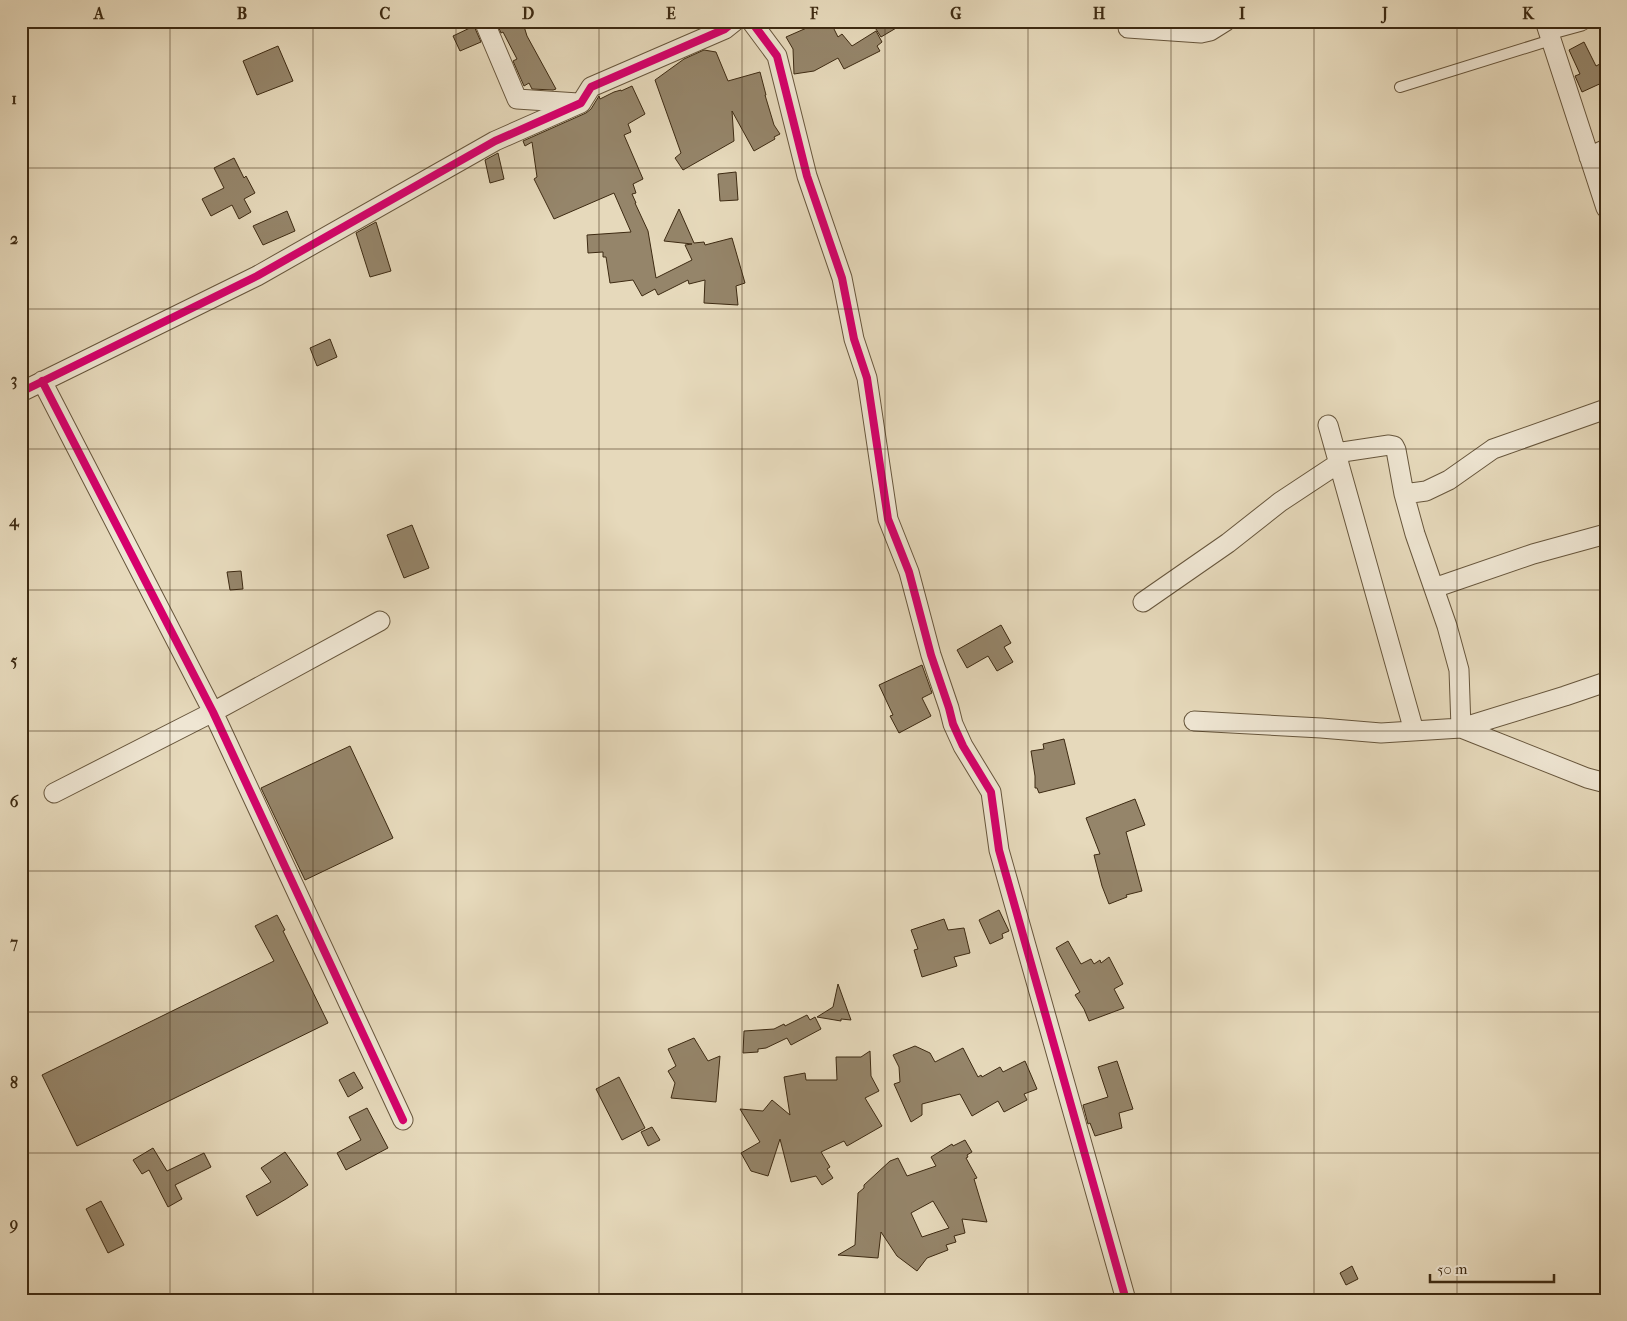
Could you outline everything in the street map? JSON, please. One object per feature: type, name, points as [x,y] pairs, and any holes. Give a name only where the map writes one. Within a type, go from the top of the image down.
[{"type":"street","points":[[484,21],[517,99],[581,103]]},
{"type":"street","points":[[21,392],[257,276],[495,141],[581,103],[591,87],[725,29],[735,21]]},
{"type":"street","points":[[751,21],[777,56],[807,176],[842,278],[854,339],[867,378],[888,519],[909,572],[931,655],[953,724],[963,746],[991,792],[999,850],[1126,1300]]},
{"type":"street","points":[[1128,28],[1201,33],[1210,31],[1226,21]]},
{"type":"street","points":[[1581,21],[1548,31],[1597,153],[1606,208]]},
{"type":"street","points":[[42,381],[213,712],[403,1120]]},
{"type":"street","points":[[1404,494],[1426,491],[1450,480],[1493,449],[1606,409]]},
{"type":"street","points":[[1328,425],[1414,731]]},
{"type":"street","points":[[1143,602],[1228,544],[1337,458],[1389,445],[1394,446],[1415,534],[1447,626],[1459,670],[1461,728]]},
{"type":"street","points":[[1434,588],[1533,554],[1606,534]]},
{"type":"street","points":[[54,793],[213,712],[380,621]]},
{"type":"street","points":[[1194,721],[1381,733],[1461,728],[1606,682]]},
{"type":"street","points":[[1461,728],[1587,778],[1606,783]]},
{"type":"lane","points":[[1400,87],[1548,31]]},
{"type":"building","points":[[496,21],[528,21],[523,23],[527,36],[556,89],[532,89],[529,83],[524,86],[513,61],[517,59]]},
{"type":"building","points":[[830,21],[838,37],[842,34],[852,46],[876,31],[882,42],[877,46],[880,51],[844,69],[838,58],[814,71],[794,74],[793,49],[786,37],[818,23],[820,27]]},
{"type":"building","points":[[882,21],[908,21],[881,37],[874,26]]},
{"type":"building","points":[[474,26],[481,42],[460,51],[453,36]]},
{"type":"building","points":[[1584,42],[1596,66],[1600,64],[1606,81],[1582,92],[1575,76],[1580,74],[1569,50]]},
{"type":"building","points":[[278,46],[293,81],[257,95],[243,61]]},
{"type":"building","points":[[704,50],[716,52],[728,81],[760,72],[774,125],[780,134],[754,151],[732,111],[734,141],[683,170],[675,158],[681,153],[655,80],[684,59]]},
{"type":"building","points":[[632,86],[645,114],[628,124],[631,132],[624,135],[643,179],[633,184],[636,193],[632,194],[648,231],[656,278],[692,260],[685,245],[692,244],[664,241],[679,209],[694,243],[704,242],[705,245],[732,238],[745,283],[736,286],[738,305],[704,303],[705,280],[689,284],[688,280],[658,295],[655,289],[642,296],[633,280],[610,283],[606,257],[603,257],[603,252],[588,253],[587,235],[631,232],[614,193],[554,219],[534,179],[537,177],[532,142],[525,146],[523,141],[586,113],[591,109],[599,96],[600,99]]},
{"type":"building","points":[[498,153],[504,179],[490,183],[485,160]]},
{"type":"building","points":[[234,158],[244,178],[246,176],[255,193],[244,199],[251,212],[239,219],[232,205],[211,216],[202,199],[224,188],[214,168]]},
{"type":"building","points":[[736,172],[738,200],[720,201],[718,174]]},
{"type":"building","points":[[287,211],[295,231],[263,245],[253,226]]},
{"type":"building","points":[[376,222],[391,271],[370,277],[356,233]]},
{"type":"building","points":[[330,339],[337,357],[317,366],[310,348]]},
{"type":"building","points":[[412,525],[429,568],[404,578],[387,535]]},
{"type":"building","points":[[241,571],[243,589],[230,590],[227,572]]},
{"type":"building","points":[[1001,625],[1011,643],[1004,647],[1013,662],[997,671],[988,656],[967,668],[957,650]]},
{"type":"building","points":[[922,665],[932,693],[922,698],[931,716],[899,733],[890,716],[893,715],[879,685]]},
{"type":"building","points":[[1064,739],[1075,784],[1039,793],[1037,788],[1035,788],[1031,751],[1044,749],[1043,744]]},
{"type":"building","points":[[350,746],[393,838],[305,880],[261,788]]},
{"type":"building","points":[[1135,799],[1145,825],[1126,832],[1142,891],[1126,895],[1127,897],[1109,904],[1094,855],[1100,854],[1086,818]]},
{"type":"building","points":[[999,910],[1009,931],[1002,934],[1003,938],[990,944],[979,920]]},
{"type":"building","points":[[277,915],[328,1023],[77,1146],[42,1075],[274,961],[255,926]]},
{"type":"building","points":[[944,919],[948,930],[964,928],[970,953],[954,957],[957,966],[922,977],[914,950],[918,949],[911,930]]},
{"type":"building","points":[[1068,941],[1081,964],[1091,959],[1094,964],[1100,960],[1101,963],[1109,957],[1123,984],[1114,989],[1124,1008],[1089,1021],[1075,995],[1080,992],[1056,948]]},
{"type":"building","points":[[838,984],[851,1020],[841,1019],[841,1021],[817,1017],[833,1007]]},
{"type":"building","points":[[807,1015],[810,1020],[815,1017],[821,1029],[791,1045],[787,1038],[766,1048],[758,1049],[758,1052],[743,1053],[744,1031],[774,1029],[784,1024],[785,1026]]},
{"type":"building","points":[[694,1038],[708,1061],[720,1056],[716,1102],[671,1098],[675,1083],[668,1071],[676,1066],[668,1049]]},
{"type":"building","points":[[915,1046],[930,1053],[935,1062],[963,1048],[978,1077],[981,1075],[982,1077],[1000,1067],[1003,1072],[1025,1061],[1037,1089],[1024,1094],[1027,1100],[1004,1112],[998,1101],[972,1116],[960,1094],[922,1104],[922,1115],[911,1122],[894,1084],[900,1082],[899,1067],[893,1055]]},
{"type":"building","points":[[870,1051],[871,1076],[879,1091],[865,1098],[882,1126],[847,1146],[844,1141],[821,1152],[830,1167],[827,1169],[833,1178],[822,1185],[816,1176],[791,1182],[780,1139],[768,1176],[751,1171],[741,1153],[760,1142],[740,1109],[763,1111],[772,1100],[790,1115],[784,1077],[805,1073],[806,1080],[837,1080],[836,1057],[861,1057]]},
{"type":"building","points":[[1117,1061],[1133,1109],[1119,1113],[1122,1128],[1095,1136],[1090,1123],[1088,1124],[1083,1105],[1108,1097],[1098,1067]]},
{"type":"building","points":[[354,1072],[363,1088],[348,1097],[339,1080]]},
{"type":"building","points":[[619,1077],[645,1128],[622,1140],[596,1089]]},
{"type":"building","points":[[367,1108],[388,1148],[346,1170],[337,1153],[361,1140],[349,1117]]},
{"type":"building","points":[[652,1127],[660,1140],[648,1146],[641,1132]]},
{"type":"building","points":[[965,1140],[972,1152],[966,1158],[977,1178],[974,1179],[987,1222],[962,1219],[965,1233],[954,1236],[956,1242],[946,1245],[948,1250],[927,1258],[917,1271],[897,1256],[881,1232],[878,1258],[838,1255],[855,1245],[858,1193],[864,1188],[864,1185],[890,1161],[898,1158],[907,1176],[936,1166],[931,1157],[952,1144],[953,1146]],"holes":[[[933,1201],[949,1228],[922,1237],[911,1213]]]},
{"type":"building","points":[[153,1148],[167,1171],[204,1153],[211,1167],[175,1185],[182,1199],[168,1207],[149,1170],[142,1174],[133,1160]]},
{"type":"building","points":[[285,1152],[308,1185],[257,1216],[246,1196],[271,1182],[261,1168]]},
{"type":"building","points":[[101,1201],[124,1245],[108,1253],[86,1209]]},
{"type":"building","points":[[1352,1266],[1358,1279],[1346,1285],[1340,1273]]},
{"type":"cycle path","points":[[21,392],[257,276],[495,141],[581,103],[591,87],[725,29],[735,21]]},
{"type":"cycle path","points":[[751,21],[777,56],[807,176],[842,278],[854,339],[867,378],[888,519],[909,572],[931,655],[953,724],[963,746],[991,792],[999,850],[1126,1300]]},
{"type":"cycle path","points":[[42,381],[213,712],[403,1120]]}]
